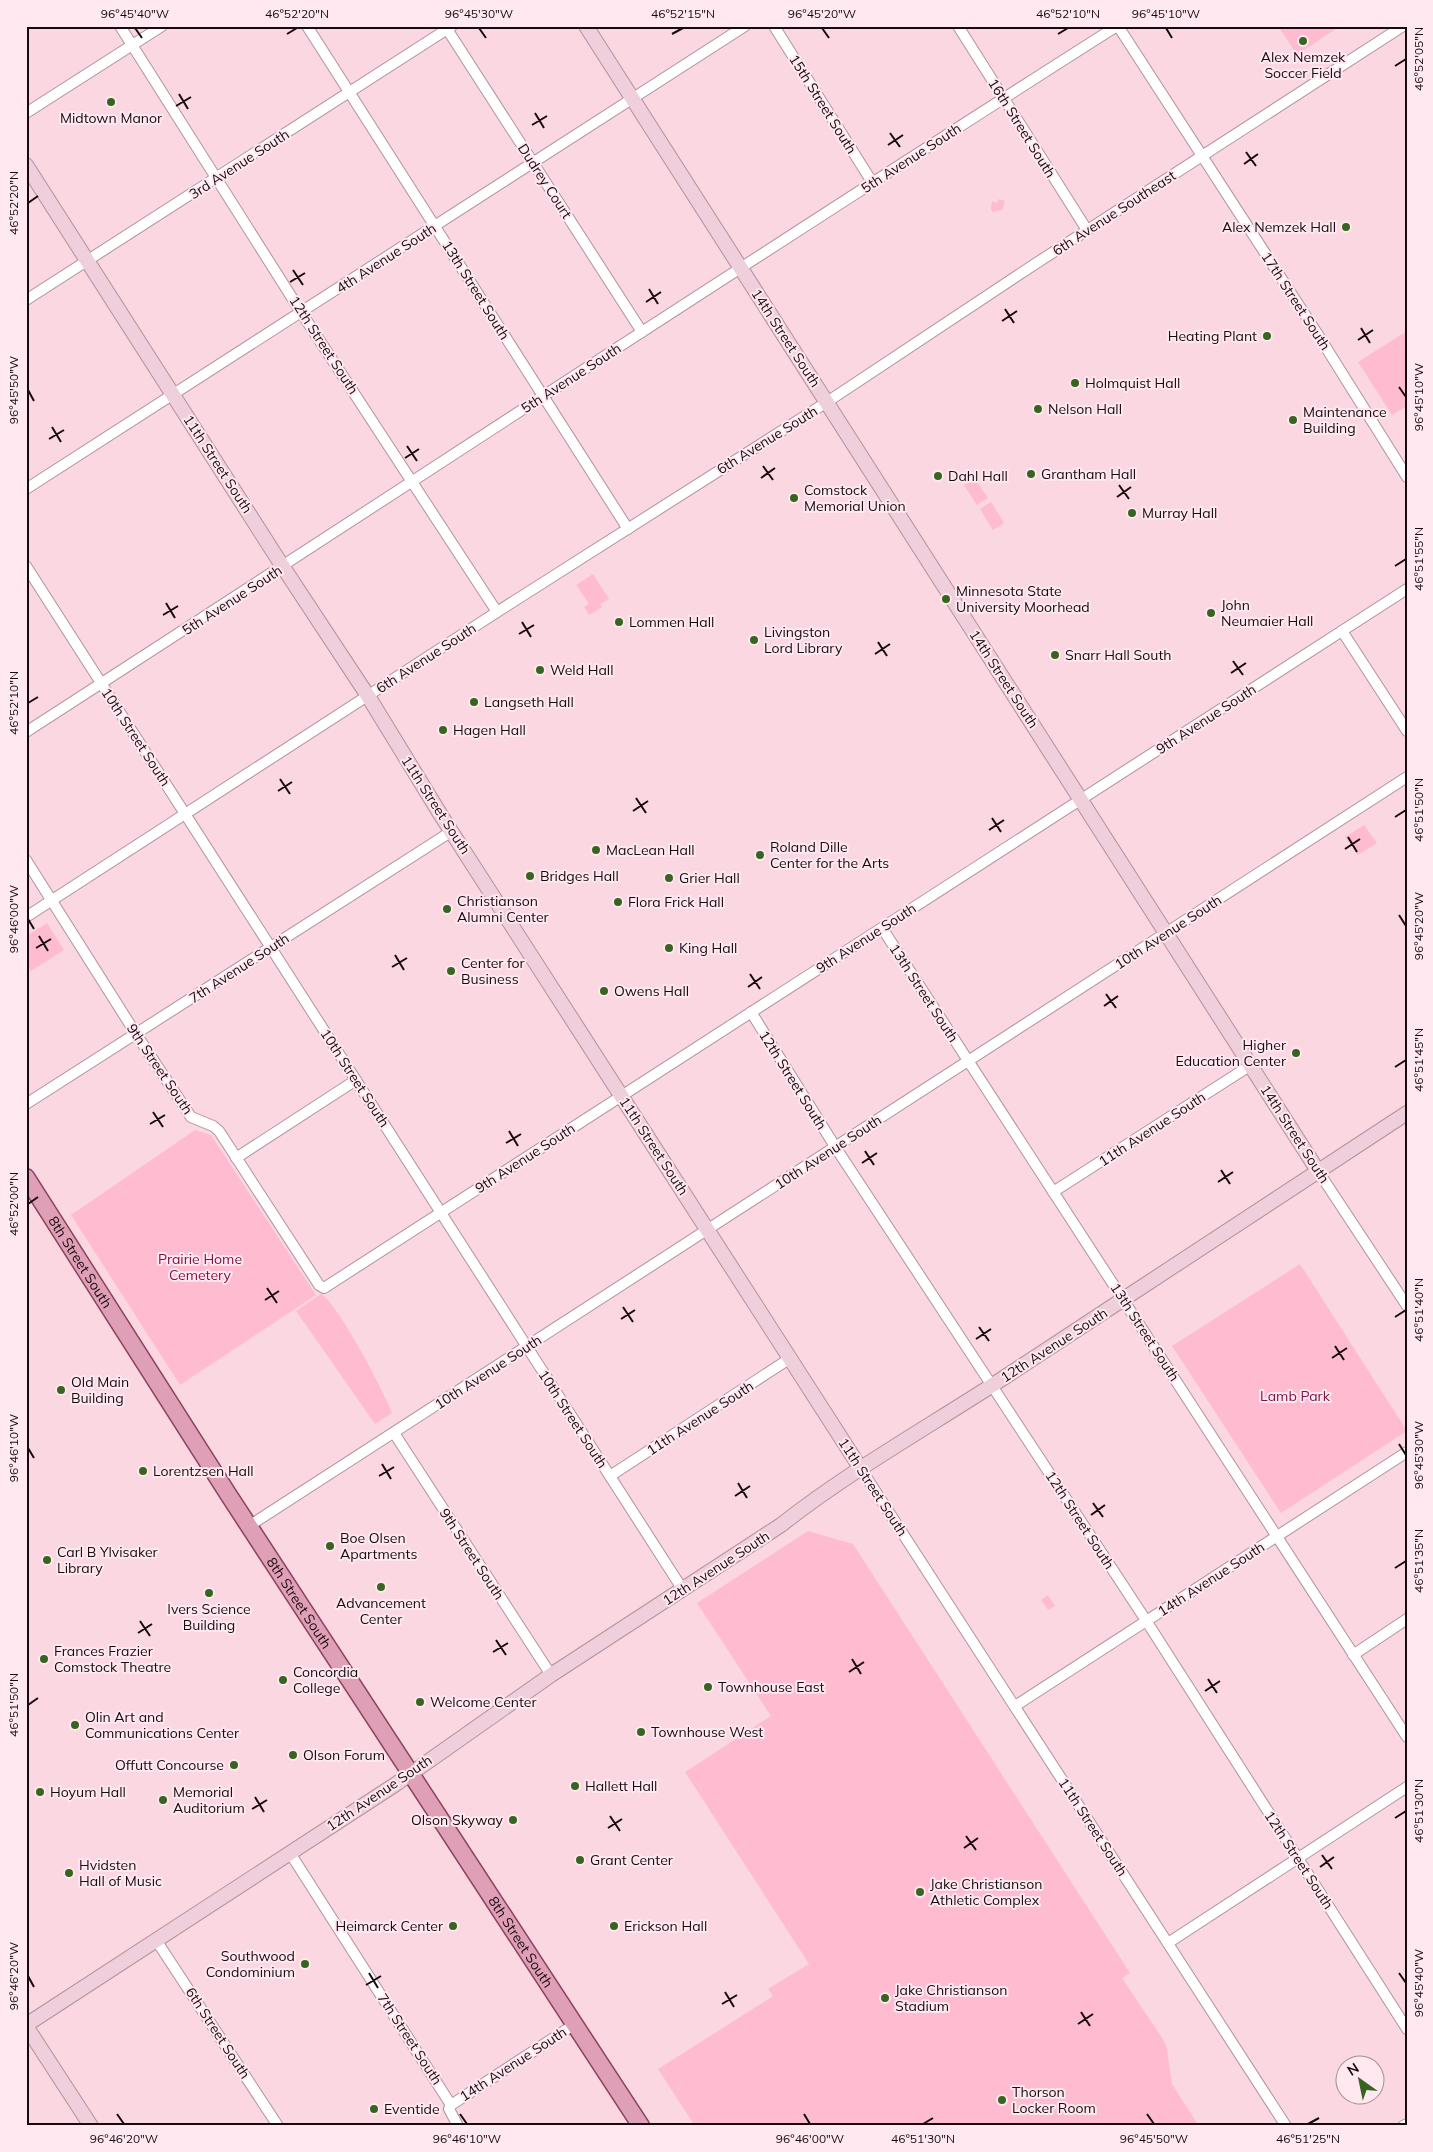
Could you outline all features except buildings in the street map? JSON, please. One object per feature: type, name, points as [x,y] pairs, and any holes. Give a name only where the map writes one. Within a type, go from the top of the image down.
[{"type":"main road","name":"8th Street South","points":[[26,1178],[249,1526],[641,2126]]},
{"type":"street","name":"12th Street South","points":[[120,26],[301,312],[497,612]]},
{"type":"street","points":[[26,113],[162,26]]},
{"type":"street","name":"13th Street South","points":[[308,26],[628,529]]},
{"type":"street","name":"14th Street South","points":[[586,26],[1318,1171],[1407,1306]]},
{"type":"street","name":"4th Avenue South","points":[[26,489],[745,26]]},
{"type":"street","name":"15th Street South","points":[[774,26],[872,182]]},
{"type":"street","name":"16th Street South","points":[[958,26],[1087,230]]},
{"type":"street","name":"5th Avenue South","points":[[26,732],[283,567],[411,481],[741,269],[872,182],[1118,26]]},
{"type":"street","name":"17th Street South","points":[[1118,26],[1407,477]]},
{"type":"street","name":"6th Avenue Southeast","points":[[827,402],[1087,230],[1403,26]]},
{"type":"street","name":"3rd Avenue South","points":[[26,300],[450,28]]},
{"type":"street","name":"Dudrey Court","points":[[450,28],[533,163],[642,332]]},
{"type":"street","name":"11th Street South","points":[[26,165],[283,567],[368,696],[789,1359],[1016,1706],[1286,2126]]},
{"type":"street","name":"6th Avenue South","points":[[26,917],[497,612],[827,402]]},
{"type":"street","name":"10th Street South","points":[[26,566],[683,1590]]},
{"type":"street","name":"9th Avenue South","points":[[324,1288],[1407,589]]},
{"type":"street","points":[[1342,631],[1407,731]]},
{"type":"street","name":"10th Avenue South","points":[[249,1526],[1407,777]]},
{"type":"street","name":"7th Avenue South","points":[[26,1104],[452,831]]},
{"type":"street","name":"9th Street South","points":[[26,860],[191,1117],[213,1126],[219,1131],[319,1285],[324,1288]]},
{"type":"street","name":"13th Street South","points":[[882,928],[1407,1737]]},
{"type":"street","name":"12th Street South","points":[[751,1012],[836,1148],[1147,1622],[1407,2029]]},
{"type":"street","name":"11th Avenue South","points":[[1053,1192],[1251,1065]]},
{"type":"street","points":[[236,1158],[356,1080]]},
{"type":"street","name":"12th Avenue South","points":[[26,2025],[411,1773],[551,1675],[781,1525],[809,1503],[992,1386],[1407,1114]]},
{"type":"street","name":"11th Avenue South","points":[[610,1476],[789,1359]]},
{"type":"street","name":"9th Street South","points":[[394,1432],[551,1675]]},
{"type":"street","name":"14th Avenue South","points":[[1016,1706],[1407,1452]]},
{"type":"street","points":[[1353,1655],[1407,1620]]},
{"type":"street","points":[[1168,1943],[1407,1787]]},
{"type":"street","name":"7th Street South","points":[[290,1853],[451,2105],[449,2109],[458,2126]]},
{"type":"street","name":"6th Street South","points":[[156,1940],[278,2126]]},
{"type":"street","name":"14th Avenue South","points":[[451,2105],[575,2024]]},
{"type":"street","points":[[26,2025],[90,2126]]},
{"type":"street","points":[[1403,2126],[1407,2124]]},
{"type":"green space","name":"Alex Nemzek Soccer Field","points":[[1278,26],[1340,26],[1297,55]]},
{"type":"green space","points":[[999,199],[1005,201],[1002,210],[993,212],[991,209],[992,201],[997,203]]},
{"type":"green space","points":[[1407,331],[1407,406],[1392,415],[1358,362]]},
{"type":"green space","points":[[975,479],[988,498],[977,505],[964,485]]},
{"type":"green space","points":[[991,502],[1004,523],[993,530],[980,509]]},
{"type":"green space","points":[[593,574],[609,599],[600,604],[602,607],[589,615],[584,607],[589,604],[576,585]]},
{"type":"green space","points":[[1364,825],[1377,843],[1358,855],[1345,837]]},
{"type":"green space","points":[[47,923],[64,950],[31,971],[26,963],[26,936]]},
{"type":"green space","name":"Prairie Home Cemetery","points":[[195,1130],[211,1135],[316,1295],[180,1385],[71,1215]]},
{"type":"green space","name":"Lamb Park","points":[[1300,1264],[1407,1431],[1281,1513],[1172,1346]]},
{"type":"green space","points":[[321,1294],[338,1313],[370,1368],[392,1413],[375,1424],[296,1311]]},
{"type":"green space","name":"Jake Christianson Athletic Complex","points":[[808,1531],[853,1544],[1130,1973],[1122,1978],[1163,2039],[1167,2049],[1172,2084],[1199,2126],[695,2126],[658,2069],[773,1996],[768,1989],[809,1964],[685,1772],[771,1716],[697,1603]]},
{"type":"green space","points":[[1048,1595],[1055,1606],[1048,1610],[1041,1600]]},
{"type":"place","name":"Alex Nemzek Soccer Field","points":[[1303,41]]},
{"type":"place","name":"Midtown Manor","points":[[111,102]]},
{"type":"place","name":"Alex Nemzek Hall","points":[[1346,227]]},
{"type":"place","name":"Heating Plant","points":[[1267,336]]},
{"type":"place","name":"Holmquist Hall","points":[[1075,383]]},
{"type":"place","name":"Nelson Hall","points":[[1038,409]]},
{"type":"place","name":"Maintenance Building","points":[[1293,420]]},
{"type":"place","name":"Grantham Hall","points":[[1031,474]]},
{"type":"place","name":"Dahl Hall","points":[[938,476]]},
{"type":"place","name":"Comstock Memorial Union","points":[[794,498]]},
{"type":"place","name":"Murray Hall","points":[[1132,513]]},
{"type":"place","name":"Minnesota State University Moorhead","points":[[946,599]]},
{"type":"place","name":"John Neumaier Hall","points":[[1211,613]]},
{"type":"place","name":"Lommen Hall","points":[[619,622]]},
{"type":"place","name":"Livingston Lord Library","points":[[754,640]]},
{"type":"place","name":"Snarr Hall South","points":[[1055,655]]},
{"type":"place","name":"Weld Hall","points":[[540,670]]},
{"type":"place","name":"Langseth Hall","points":[[474,702]]},
{"type":"place","name":"Hagen Hall","points":[[443,730]]},
{"type":"place","name":"MacLean Hall","points":[[596,850]]},
{"type":"place","name":"Roland Dille Center for the Arts","points":[[760,855]]},
{"type":"place","name":"Bridges Hall","points":[[530,876]]},
{"type":"place","name":"Grier Hall","points":[[669,878]]},
{"type":"place","name":"Flora Frick Hall","points":[[618,902]]},
{"type":"place","name":"Christianson Alumni Center","points":[[447,909]]},
{"type":"place","name":"King Hall","points":[[669,948]]},
{"type":"place","name":"Center for Business","points":[[451,971]]},
{"type":"place","name":"Owens Hall","points":[[604,991]]},
{"type":"place","name":"Higher Education Center","points":[[1296,1053]]},
{"type":"place","name":"Old Main Building","points":[[61,1390]]},
{"type":"place","name":"Lorentzsen Hall","points":[[143,1471]]},
{"type":"place","name":"Boe Olsen Apartments","points":[[330,1546]]},
{"type":"place","name":"Carl B Ylvisaker Library","points":[[47,1560]]},
{"type":"place","name":"Advancement Center","points":[[381,1587]]},
{"type":"place","name":"Ivers Science Building","points":[[209,1593]]},
{"type":"place","name":"Frances Frazier Comstock Theatre","points":[[44,1659]]},
{"type":"place","name":"Concordia College","points":[[283,1680]]},
{"type":"place","name":"Townhouse East","points":[[708,1687]]},
{"type":"place","name":"Welcome Center","points":[[420,1702]]},
{"type":"place","name":"Olin Art and Communications Center","points":[[75,1725]]},
{"type":"place","name":"Townhouse West","points":[[641,1732]]},
{"type":"place","name":"Olson Forum","points":[[293,1755]]},
{"type":"place","name":"Offutt Concourse","points":[[234,1765]]},
{"type":"place","name":"Hallett Hall","points":[[575,1786]]},
{"type":"place","name":"Hoyum Hall","points":[[40,1792]]},
{"type":"place","name":"Memorial Auditorium","points":[[163,1800]]},
{"type":"place","name":"Olson Skyway","points":[[513,1820]]},
{"type":"place","name":"Grant Center","points":[[580,1860]]},
{"type":"place","name":"Hvidsten Hall of Music","points":[[69,1873]]},
{"type":"place","name":"Jake Christianson Athletic Complex","points":[[920,1892]]},
{"type":"place","name":"Heimarck Center","points":[[453,1926]]},
{"type":"place","name":"Erickson Hall","points":[[614,1926]]},
{"type":"place","name":"Southwood Condominium","points":[[305,1964]]},
{"type":"place","name":"Jake Christianson Stadium","points":[[885,1998]]},
{"type":"place","name":"Thorson Locker Room","points":[[1002,2100]]},
{"type":"place","name":"Eventide","points":[[374,2109]]}]
